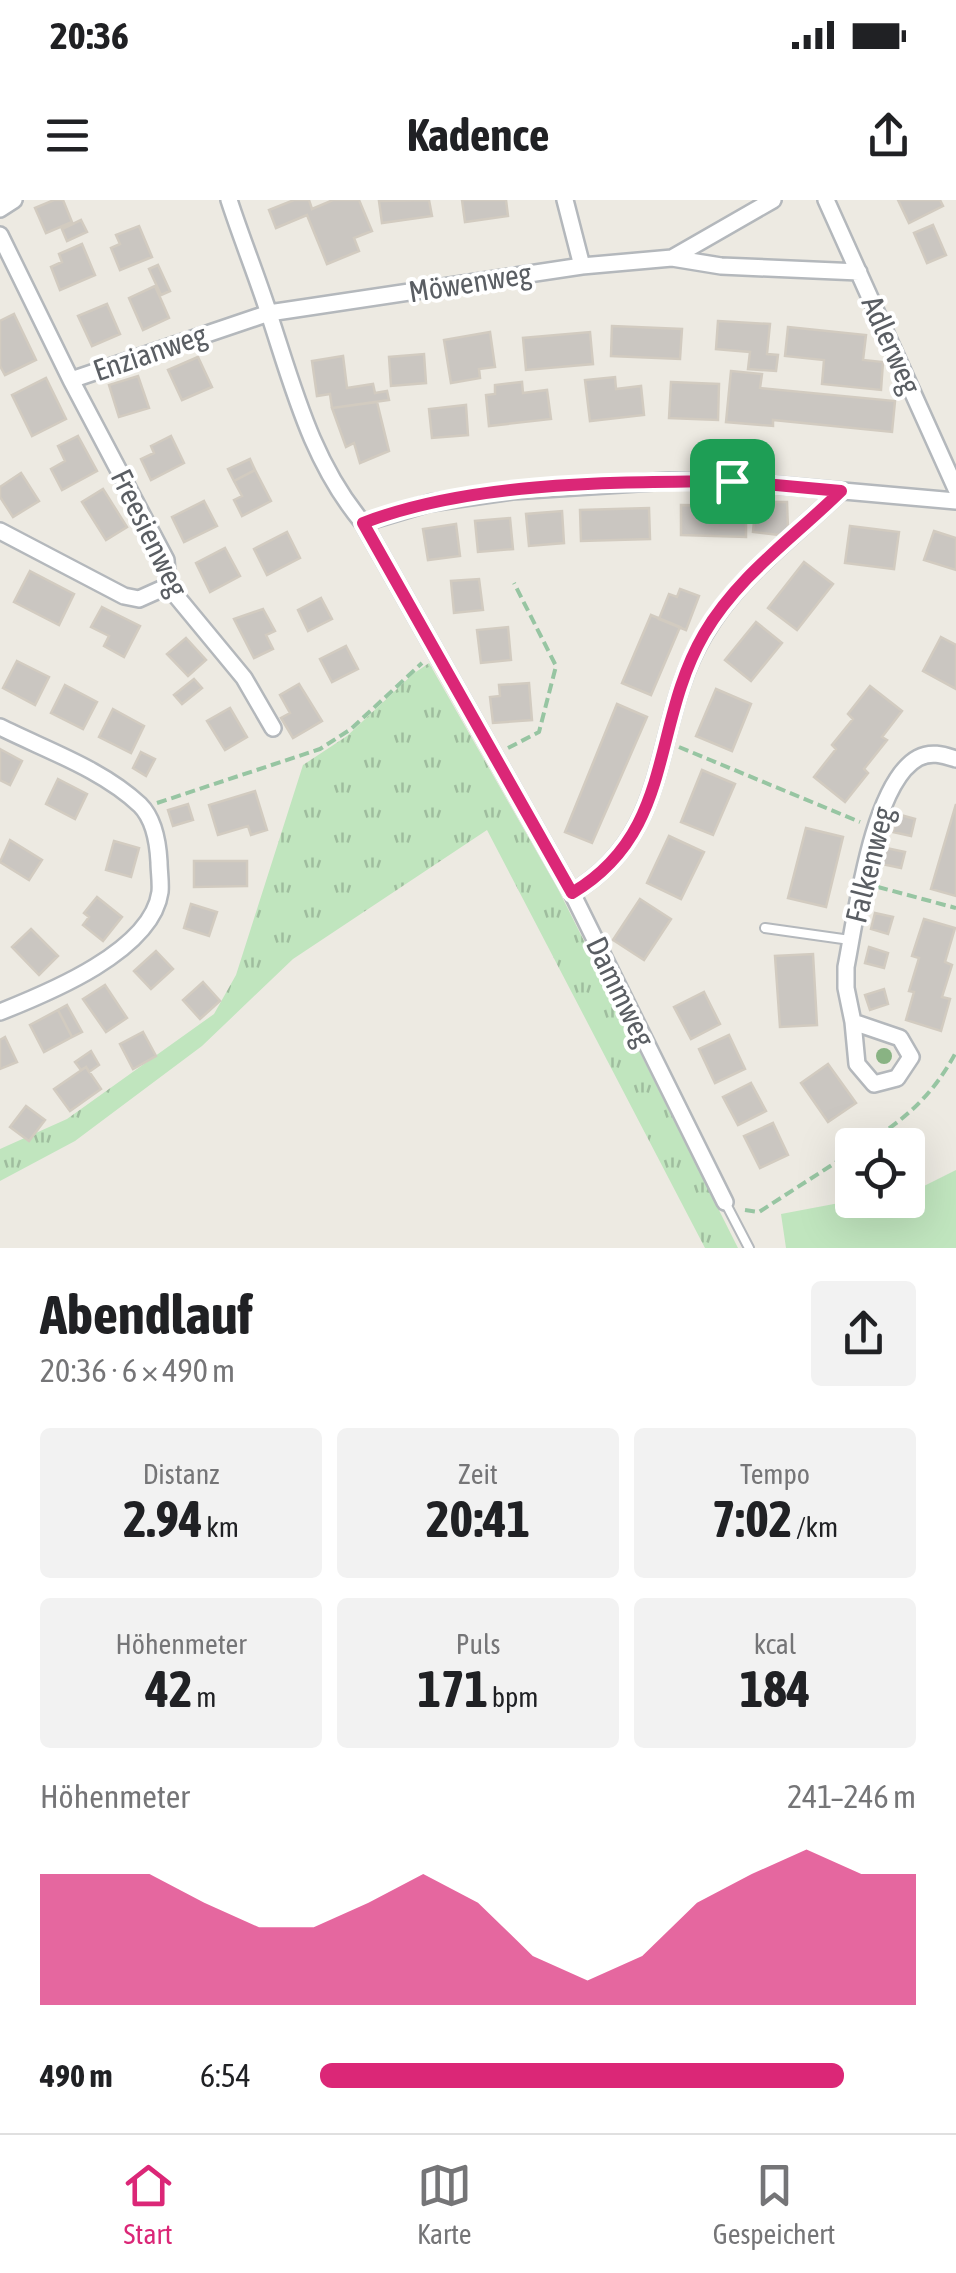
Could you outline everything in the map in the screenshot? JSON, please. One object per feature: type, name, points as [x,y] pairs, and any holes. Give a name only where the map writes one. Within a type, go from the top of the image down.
[{"type":"street","points":[[0,209],[14,200]]},
{"type":"street","name":"Dammweg","points":[[229,200],[317,453],[339,492],[363,523],[572,893],[725,1202]]},
{"type":"street","points":[[565,200],[582,266]]},
{"type":"street","name":"Möwenweg","points":[[672,258],[772,200]]},
{"type":"street","name":"Adlerweg","points":[[826,200],[956,490]]},
{"type":"street","name":"Enzianweg","points":[[0,234],[71,380],[269,313]]},
{"type":"street","name":"Möwenweg","points":[[269,313],[582,266],[672,258],[721,266],[859,272]]},
{"type":"street","name":"Freesienweg","points":[[71,380],[166,560],[168,586],[244,678],[273,728]]},
{"type":"street","points":[[363,523],[430,502],[589,486],[732,481],[956,501]]},
{"type":"street","points":[[572,893],[599,877],[636,832],[687,670],[718,610],[766,558],[841,491]]},
{"type":"street","points":[[0,531],[124,596],[139,599],[168,586]]},
{"type":"street","points":[[0,726],[106,780],[143,808],[158,840],[160,895],[146,922],[128,944],[48,992],[0,1012]]},
{"type":"street","name":"Falkenweg","points":[[854,1022],[900,1038],[911,1057],[897,1078],[874,1084],[857,1064],[854,1022],[846,988],[862,883],[888,794],[906,767],[928,754],[956,759]]},
{"type":"lane","points":[[765,928],[852,940]]},
{"type":"lane","name":"Dammweg","points":[[725,1202],[748,1248]]},
{"type":"path","points":[[494,756],[539,732],[556,666],[514,583]]},
{"type":"path","points":[[143,808],[320,749],[351,729],[416,666],[437,655]]},
{"type":"path","points":[[666,741],[875,829]]},
{"type":"path","points":[[862,883],[956,908]]},
{"type":"path","points":[[891,1128],[904,1120],[941,1080],[956,1052]]},
{"type":"path","points":[[725,1202],[759,1212],[835,1163]]},
{"type":"green space","points":[[429,663],[558,889],[738,1248],[705,1248],[487,830],[293,959],[202,1046],[75,1141],[0,1181],[0,1149],[67,1119],[214,1014],[236,975],[303,765],[347,736]]},
{"type":"green space","points":[[956,1170],[956,1248],[786,1248],[781,1214],[835,1204],[835,1218],[925,1218],[925,1186]]},
{"type":"building","points":[[63,200],[72,222],[46,233],[35,208]]},
{"type":"building","points":[[294,200],[309,200],[312,209],[333,200],[359,200],[372,231],[354,238],[359,251],[327,264],[307,215],[276,228],[269,210]]},
{"type":"building","points":[[429,200],[432,216],[382,223],[379,201]]},
{"type":"building","points":[[462,200],[506,200],[508,216],[465,222]]},
{"type":"building","points":[[898,200],[940,200],[943,206],[909,223]]},
{"type":"building","points":[[81,220],[87,232],[67,241],[62,229]]},
{"type":"building","points":[[933,225],[946,255],[927,263],[914,233]]},
{"type":"building","points":[[139,226],[152,257],[120,270],[111,248],[120,244],[116,235]]},
{"type":"building","points":[[82,244],[95,275],[60,290],[51,267],[62,262],[59,254]]},
{"type":"building","points":[[158,265],[170,291],[161,295],[149,269]]},
{"type":"building","points":[[155,286],[169,318],[143,330],[129,298]]},
{"type":"building","points":[[107,304],[120,334],[92,346],[78,316]]},
{"type":"building","points":[[14,314],[36,360],[5,375],[0,366],[0,321]]},
{"type":"building","points":[[718,321],[770,324],[767,354],[778,355],[776,371],[748,369],[750,352],[716,349]]},
{"type":"building","points":[[612,326],[682,329],[680,359],[611,356]]},
{"type":"building","points":[[788,327],[866,335],[863,360],[883,362],[881,390],[822,384],[824,360],[785,356]]},
{"type":"building","points":[[490,332],[495,367],[479,369],[480,378],[451,383],[444,340]]},
{"type":"building","points":[[590,332],[593,364],[526,370],[523,338]]},
{"type":"building","points":[[424,354],[426,383],[391,386],[389,357]]},
{"type":"building","points":[[343,356],[347,388],[373,384],[375,393],[387,391],[389,400],[332,408],[330,394],[317,396],[312,361]]},
{"type":"building","points":[[198,357],[212,387],[182,400],[168,370]]},
{"type":"building","points":[[731,371],[762,374],[760,388],[895,401],[892,432],[773,420],[773,426],[726,422]]},
{"type":"building","points":[[138,376],[149,408],[119,417],[109,385]]},
{"type":"building","points":[[615,377],[616,389],[641,386],[644,415],[590,421],[585,380]]},
{"type":"building","points":[[46,378],[66,419],[32,436],[12,395]]},
{"type":"building","points":[[522,382],[523,393],[547,390],[551,419],[489,426],[486,395],[495,394],[495,385]]},
{"type":"building","points":[[671,382],[719,384],[718,420],[669,418]]},
{"type":"building","points":[[377,402],[389,451],[360,463],[354,443],[346,447],[332,408]]},
{"type":"building","points":[[466,405],[468,435],[432,438],[429,409]]},
{"type":"building","points":[[78,436],[97,471],[62,490],[51,469],[65,461],[58,446]]},
{"type":"building","points":[[171,436],[184,463],[151,480],[141,459],[154,453],[151,446]]},
{"type":"building","points":[[250,459],[255,470],[234,481],[228,469]]},
{"type":"building","points":[[255,470],[271,501],[242,516],[234,500],[242,496],[234,481]]},
{"type":"building","points":[[21,473],[39,501],[13,517],[0,497],[0,487]]},
{"type":"building","points":[[103,489],[127,527],[106,540],[82,502]]},
{"type":"building","points":[[204,501],[217,526],[184,542],[172,517]]},
{"type":"building","points":[[775,502],[787,502],[788,529],[779,535],[753,532],[755,511],[774,510]]},
{"type":"building","points":[[681,505],[746,506],[746,537],[681,535]]},
{"type":"building","points":[[649,508],[650,539],[581,541],[580,510]]},
{"type":"building","points":[[562,511],[564,543],[529,546],[526,514]]},
{"type":"building","points":[[510,518],[513,549],[478,552],[475,521]]},
{"type":"building","points":[[456,524],[460,556],[428,560],[423,529]]},
{"type":"building","points":[[850,526],[899,532],[894,569],[845,563]]},
{"type":"building","points":[[934,531],[956,538],[956,570],[924,560]]},
{"type":"building","points":[[287,532],[300,558],[267,575],[254,549]]},
{"type":"building","points":[[225,548],[240,576],[210,592],[196,563]]},
{"type":"building","points":[[804,562],[833,584],[797,630],[768,608]]},
{"type":"building","points":[[30,571],[74,594],[59,625],[14,602]]},
{"type":"building","points":[[479,579],[483,610],[454,613],[451,581]]},
{"type":"building","points":[[680,589],[699,596],[686,630],[659,619],[669,594],[677,597]]},
{"type":"building","points":[[321,598],[332,619],[308,631],[298,610]]},
{"type":"building","points":[[102,607],[140,626],[124,657],[104,646],[109,636],[91,627]]},
{"type":"building","points":[[263,609],[275,631],[266,635],[273,649],[254,658],[234,619]]},
{"type":"building","points":[[651,615],[680,627],[651,695],[622,683]]},
{"type":"building","points":[[756,622],[782,643],[751,681],[725,660]]},
{"type":"building","points":[[508,627],[511,660],[481,663],[477,630]]},
{"type":"building","points":[[941,637],[956,645],[956,689],[923,671]]},
{"type":"building","points":[[186,638],[206,660],[188,676],[167,654]]},
{"type":"building","points":[[346,646],[358,669],[332,682],[320,659]]},
{"type":"building","points":[[17,661],[49,677],[35,705],[3,688]]},
{"type":"building","points":[[194,679],[202,688],[182,704],[174,695]]},
{"type":"building","points":[[529,683],[532,720],[493,723],[490,697],[500,696],[499,685]]},
{"type":"building","points":[[299,684],[322,721],[293,738],[281,718],[290,713],[280,695]]},
{"type":"building","points":[[65,685],[97,702],[83,729],[51,713]]},
{"type":"building","points":[[870,686],[902,711],[882,737],[887,740],[864,769],[868,773],[845,802],[814,777],[853,719],[848,714]]},
{"type":"building","points":[[716,689],[751,704],[732,751],[696,736]]},
{"type":"building","points":[[617,704],[647,717],[592,843],[565,832]]},
{"type":"building","points":[[230,708],[247,737],[225,750],[207,721]]},
{"type":"building","points":[[113,709],[144,726],[131,753],[99,737]]},
{"type":"building","points":[[0,749],[22,761],[10,785],[0,780]]},
{"type":"building","points":[[141,752],[155,759],[146,776],[133,768]]},
{"type":"building","points":[[702,770],[735,784],[713,835],[681,822]]},
{"type":"building","points":[[58,779],[87,794],[75,819],[46,804]]},
{"type":"building","points":[[255,791],[267,830],[251,835],[248,826],[218,835],[209,805]]},
{"type":"building","points":[[188,804],[193,820],[173,826],[168,810]]},
{"type":"building","points":[[956,804],[956,896],[931,889]]},
{"type":"building","points":[[897,814],[915,819],[911,836],[893,832]]},
{"type":"building","points":[[806,828],[843,837],[826,907],[788,898]]},
{"type":"building","points":[[669,836],[704,852],[681,899],[647,883]]},
{"type":"building","points":[[10,840],[42,860],[29,880],[0,862]]},
{"type":"building","points":[[114,841],[139,848],[131,877],[106,870]]},
{"type":"building","points":[[886,848],[905,852],[901,868],[882,864]]},
{"type":"building","points":[[194,861],[247,861],[247,886],[194,887]]},
{"type":"building","points":[[97,897],[122,917],[103,941],[83,925],[89,917],[84,913]]},
{"type":"building","points":[[640,899],[671,919],[644,960],[613,940]]},
{"type":"building","points":[[191,904],[217,912],[209,936],[184,928]]},
{"type":"building","points":[[875,913],[893,917],[888,934],[871,929]]},
{"type":"building","points":[[924,919],[955,928],[945,962],[952,965],[942,997],[950,999],[941,1031],[906,1020],[914,992],[909,991],[919,958],[912,956]]},
{"type":"building","points":[[31,929],[58,956],[39,975],[12,947]]},
{"type":"building","points":[[869,947],[888,953],[884,968],[865,963]]},
{"type":"building","points":[[156,951],[173,969],[151,989],[134,971]]},
{"type":"building","points":[[813,954],[817,1025],[780,1027],[775,956]]},
{"type":"building","points":[[203,982],[220,1001],[200,1019],[183,1000]]},
{"type":"building","points":[[105,985],[127,1018],[106,1032],[83,999]]},
{"type":"building","points":[[884,989],[888,1004],[870,1010],[865,995]]},
{"type":"building","points":[[704,992],[720,1024],[691,1039],[674,1007]]},
{"type":"building","points":[[67,1005],[82,1032],[72,1037],[58,1010]]},
{"type":"building","points":[[58,1010],[72,1037],[44,1052],[30,1025]]},
{"type":"building","points":[[143,1032],[156,1056],[133,1069],[120,1044]]},
{"type":"building","points":[[729,1035],[745,1069],[715,1083],[699,1049]]},
{"type":"building","points":[[5,1037],[17,1062],[0,1069],[0,1040]]},
{"type":"building","points":[[91,1051],[99,1065],[89,1072],[86,1067],[81,1070],[75,1062]]},
{"type":"building","points":[[828,1064],[856,1103],[828,1122],[801,1083]]},
{"type":"building","points":[[86,1067],[101,1089],[70,1111],[54,1089]]},
{"type":"building","points":[[751,1083],[766,1111],[738,1125],[723,1097]]},
{"type":"building","points":[[26,1106],[45,1120],[29,1141],[10,1127]]},
{"type":"building","points":[[773,1123],[788,1155],[760,1168],[744,1136]]},
{"type":"route","points":[[732,481],[841,491],[749,574],[718,610],[687,670],[636,832],[599,877],[572,893],[363,523],[430,502],[512,491],[732,481]]}]
